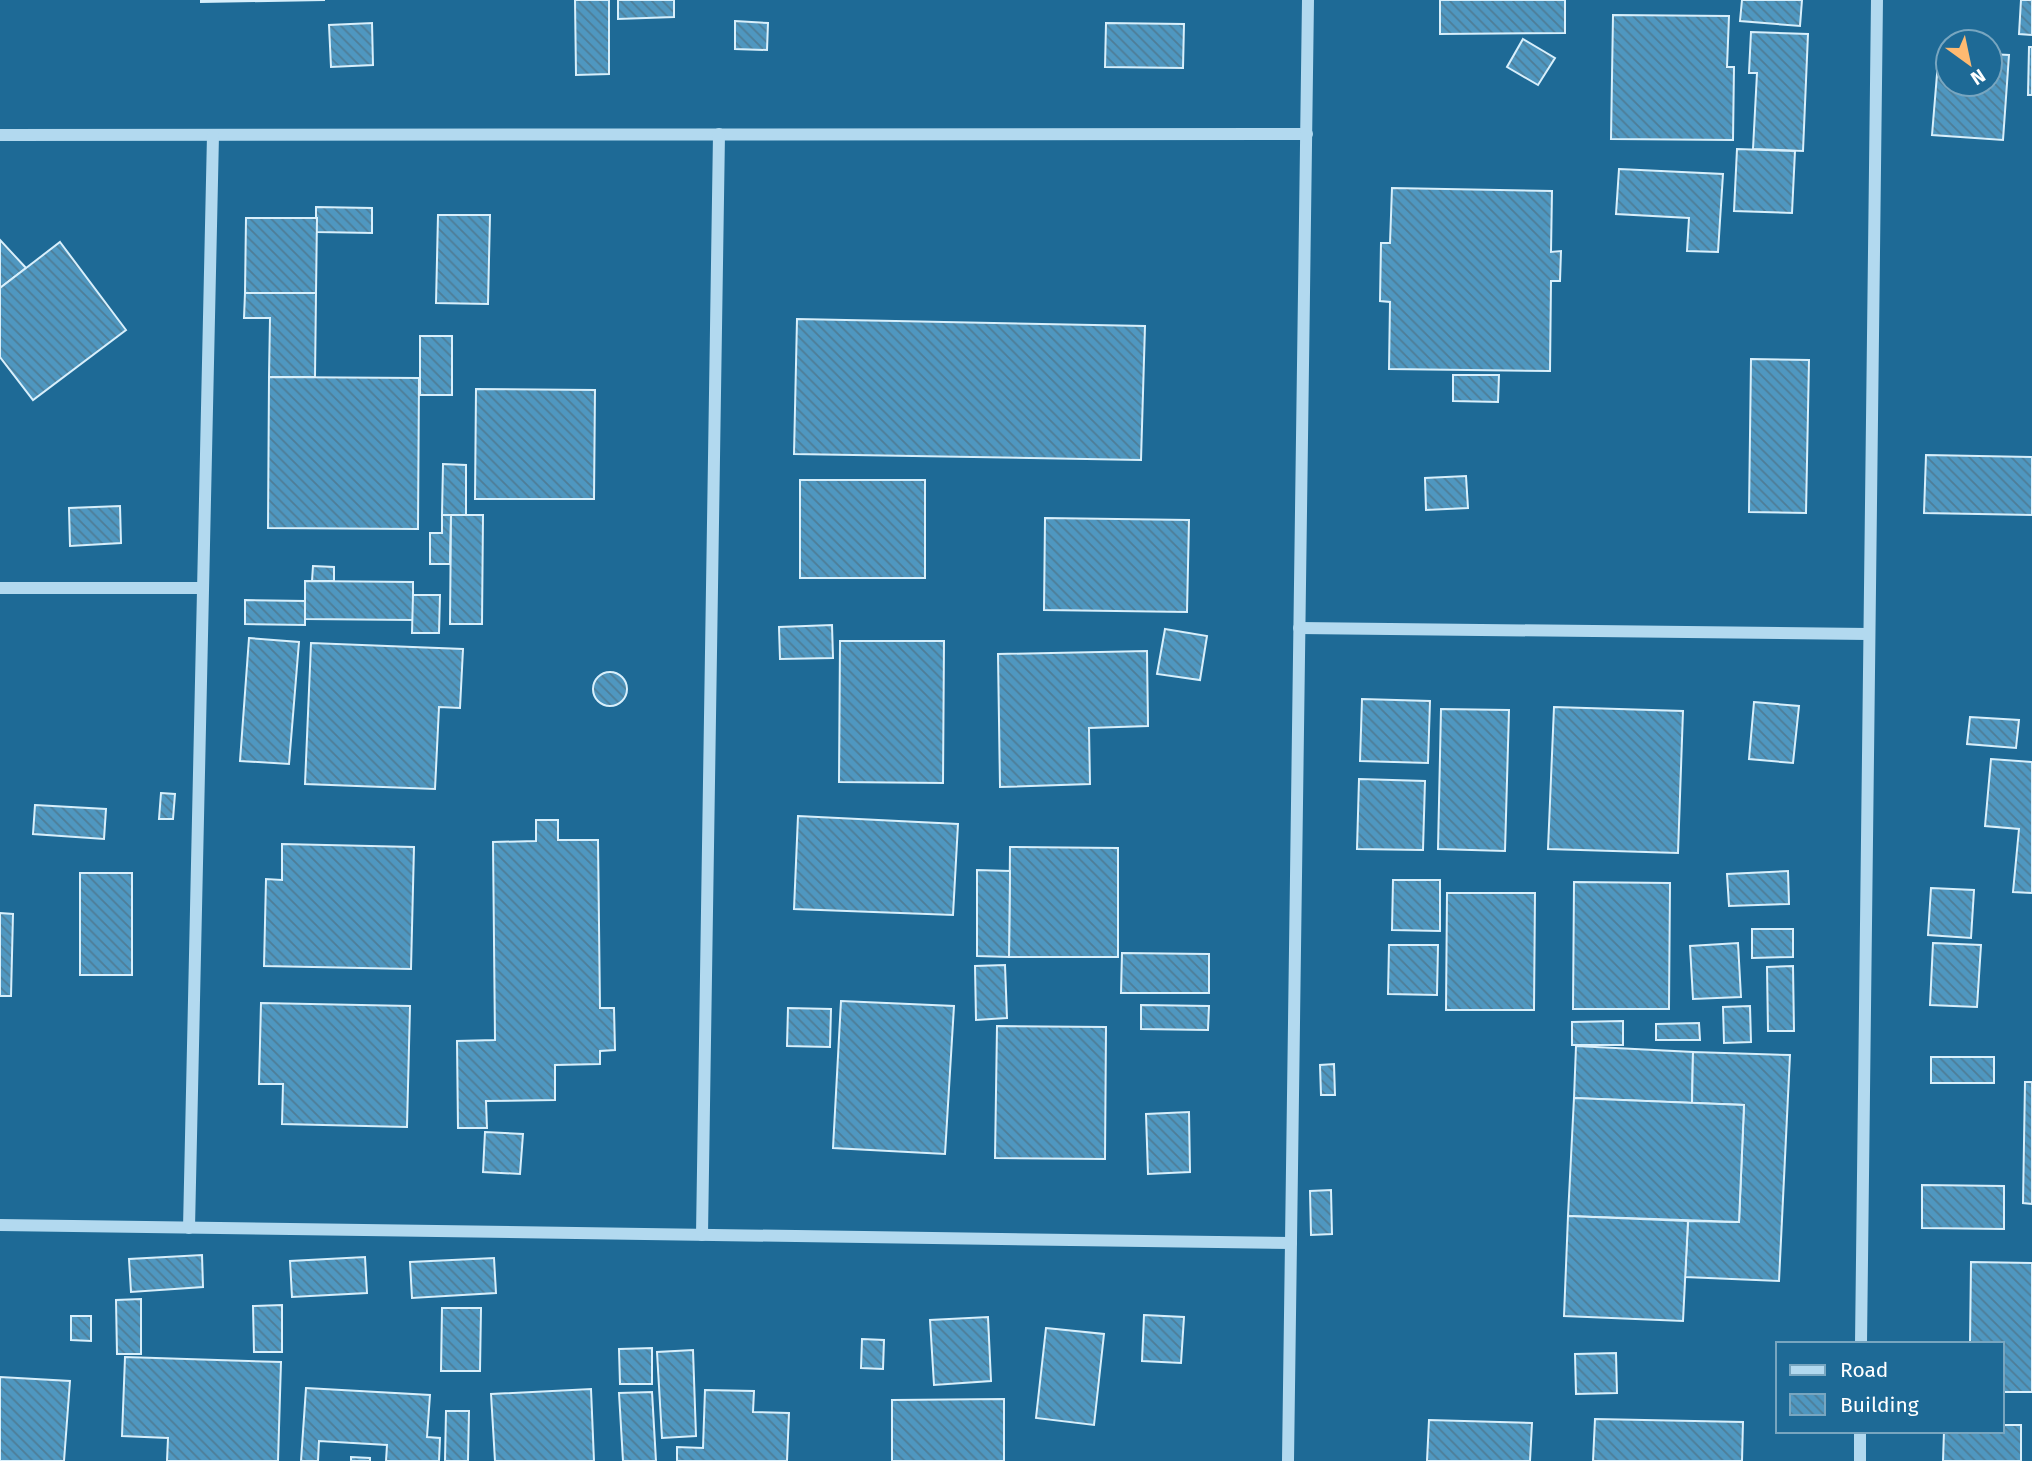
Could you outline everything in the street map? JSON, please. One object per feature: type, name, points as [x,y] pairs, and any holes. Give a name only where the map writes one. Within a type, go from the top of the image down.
[{"type":"street","points":[[1288,1461],[1308,0]]},
{"type":"street","points":[[1861,1342],[1877,0]]},
{"type":"street","points":[[702,1235],[719,134]]},
{"type":"street","points":[[0,135],[1307,134]]},
{"type":"street","points":[[189,1228],[213,135]]},
{"type":"street","points":[[0,588],[203,588]]},
{"type":"street","points":[[1299,628],[1869,634]]},
{"type":"street","points":[[0,1225],[1291,1243]]},
{"type":"street","points":[[1860,1433],[1860,1461]]},
{"type":"building","points":[[201,0],[325,0],[201,2]]},
{"type":"building","points":[[575,0],[609,0],[609,74],[576,75]]},
{"type":"building","points":[[618,0],[674,0],[674,17],[618,19]]},
{"type":"building","points":[[1440,0],[1565,0],[1565,33],[1440,34]]},
{"type":"building","points":[[1742,0],[1802,0],[1800,26],[1740,21]]},
{"type":"building","points":[[2021,0],[2032,0],[2032,35],[2019,34]]},
{"type":"building","points":[[1613,15],[1729,16],[1727,67],[1734,67],[1733,140],[1611,139]]},
{"type":"building","points":[[735,21],[768,23],[767,50],[735,49]]},
{"type":"building","points":[[372,23],[373,65],[331,67],[329,25]]},
{"type":"building","points":[[1106,23],[1184,24],[1183,68],[1105,67]]},
{"type":"building","points":[[1751,32],[1808,34],[1803,151],[1753,149],[1757,73],[1749,73]]},
{"type":"building","points":[[1523,39],[1555,58],[1538,85],[1507,67]]},
{"type":"building","points":[[2029,47],[2032,47],[2032,95],[2028,95]]},
{"type":"building","points":[[2004,55],[2009,55],[2003,140],[1932,135],[1935,98],[2004,98]]},
{"type":"building","points":[[1737,149],[1795,151],[1792,213],[1734,211]]},
{"type":"building","points":[[1619,169],[1723,174],[1718,252],[1687,251],[1689,218],[1616,214]]},
{"type":"building","points":[[1392,188],[1552,191],[1551,252],[1561,251],[1560,281],[1551,281],[1550,371],[1389,369],[1390,302],[1380,301],[1381,243],[1390,243]]},
{"type":"building","points":[[316,207],[372,208],[372,233],[316,232]]},
{"type":"building","points":[[438,215],[490,215],[488,304],[436,303]]},
{"type":"building","points":[[246,218],[317,218],[316,293],[245,293]]},
{"type":"building","points":[[0,240],[26,268],[0,288]]},
{"type":"building","points":[[60,242],[126,330],[33,400],[0,357],[0,288]]},
{"type":"building","points":[[245,293],[316,293],[315,377],[269,377],[270,318],[244,318]]},
{"type":"building","points":[[797,319],[1145,326],[1141,460],[794,454]]},
{"type":"building","points":[[420,336],[452,336],[452,395],[420,395]]},
{"type":"building","points":[[1751,359],[1809,360],[1806,513],[1749,512]]},
{"type":"building","points":[[1453,375],[1499,375],[1498,402],[1453,401]]},
{"type":"building","points":[[269,377],[419,378],[418,529],[268,528]]},
{"type":"building","points":[[476,389],[595,390],[594,499],[475,499]]},
{"type":"building","points":[[1926,455],[2032,457],[2032,515],[1924,513]]},
{"type":"building","points":[[443,464],[466,465],[466,515],[442,515]]},
{"type":"building","points":[[1466,476],[1468,508],[1426,510],[1425,478]]},
{"type":"building","points":[[800,480],[925,480],[925,578],[800,578]]},
{"type":"building","points":[[120,506],[121,543],[70,546],[69,508]]},
{"type":"building","points":[[442,515],[451,515],[450,564],[430,564],[430,533],[442,533]]},
{"type":"building","points":[[451,515],[483,515],[482,624],[450,624]]},
{"type":"building","points":[[1045,518],[1189,520],[1187,612],[1044,610]]},
{"type":"building","points":[[313,566],[334,567],[334,581],[312,581]]},
{"type":"building","points":[[305,581],[413,582],[413,620],[305,619]]},
{"type":"building","points":[[413,595],[440,595],[439,633],[412,633]]},
{"type":"building","points":[[245,600],[305,601],[305,625],[245,624]]},
{"type":"building","points":[[832,625],[833,658],[780,659],[779,627]]},
{"type":"building","points":[[1165,629],[1207,636],[1200,680],[1157,674]]},
{"type":"building","points":[[249,638],[299,642],[289,764],[240,761]]},
{"type":"building","points":[[840,641],[944,641],[943,783],[839,782]]},
{"type":"building","points":[[311,643],[463,649],[460,708],[439,707],[435,789],[305,784]]},
{"type":"building","points":[[1147,651],[1148,726],[1089,728],[1090,784],[1000,787],[998,654]]},
{"type":"building","points":[[610,672],[622,677],[627,689],[622,701],[610,706],[598,701],[593,689],[598,677]]},
{"type":"building","points":[[1362,699],[1430,701],[1428,763],[1360,761]]},
{"type":"building","points":[[1754,702],[1799,706],[1793,763],[1749,759]]},
{"type":"building","points":[[1554,707],[1683,711],[1678,853],[1548,849]]},
{"type":"building","points":[[1441,709],[1509,710],[1505,851],[1438,849]]},
{"type":"building","points":[[1970,717],[2019,720],[2016,748],[1967,744]]},
{"type":"building","points":[[1991,759],[2032,762],[2032,893],[2013,892],[2019,829],[1985,826]]},
{"type":"building","points":[[1359,779],[1425,781],[1423,850],[1357,849]]},
{"type":"building","points":[[161,793],[175,794],[173,819],[159,819]]},
{"type":"building","points":[[35,805],[106,809],[104,839],[33,834]]},
{"type":"building","points":[[798,816],[958,824],[953,915],[794,909]]},
{"type":"building","points":[[536,820],[558,820],[558,840],[598,840],[600,1008],[614,1008],[615,1050],[600,1051],[600,1064],[555,1065],[555,1100],[486,1101],[487,1128],[458,1128],[457,1041],[495,1040],[493,842],[536,841]]},
{"type":"building","points":[[282,844],[414,847],[411,969],[264,966],[266,879],[282,880]]},
{"type":"building","points":[[1010,847],[1118,848],[1118,957],[1009,957]]},
{"type":"building","points":[[977,870],[1010,871],[1009,957],[977,956]]},
{"type":"building","points":[[1788,871],[1789,904],[1729,906],[1727,874]]},
{"type":"building","points":[[80,873],[132,873],[132,975],[80,975]]},
{"type":"building","points":[[1393,880],[1440,880],[1440,931],[1392,930]]},
{"type":"building","points":[[1574,882],[1670,883],[1669,1009],[1573,1009]]},
{"type":"building","points":[[1931,888],[1974,890],[1971,938],[1928,935]]},
{"type":"building","points":[[1447,893],[1535,893],[1534,1010],[1446,1010]]},
{"type":"building","points":[[0,913],[13,914],[11,996],[0,996]]},
{"type":"building","points":[[1752,929],[1793,929],[1793,957],[1752,958]]},
{"type":"building","points":[[1738,943],[1741,997],[1693,999],[1690,946]]},
{"type":"building","points":[[1933,943],[1981,945],[1977,1007],[1930,1005]]},
{"type":"building","points":[[1389,945],[1438,945],[1437,995],[1388,994]]},
{"type":"building","points":[[1122,953],[1209,954],[1209,993],[1121,993]]},
{"type":"building","points":[[1005,965],[1007,1018],[976,1020],[975,966]]},
{"type":"building","points":[[1793,966],[1794,1031],[1768,1031],[1767,967]]},
{"type":"building","points":[[841,1001],[954,1006],[945,1154],[833,1148]]},
{"type":"building","points":[[261,1003],[410,1006],[407,1127],[282,1124],[283,1084],[259,1084]]},
{"type":"building","points":[[1141,1005],[1209,1006],[1208,1030],[1141,1029]]},
{"type":"building","points":[[1750,1006],[1751,1042],[1724,1043],[1723,1007]]},
{"type":"building","points":[[788,1008],[831,1009],[830,1047],[787,1046]]},
{"type":"building","points":[[1623,1021],[1623,1045],[1572,1045],[1572,1022]]},
{"type":"building","points":[[1699,1023],[1700,1040],[1656,1040],[1656,1024]]},
{"type":"building","points":[[997,1026],[1106,1027],[1105,1159],[995,1158]]},
{"type":"building","points":[[1576,1046],[1693,1052],[1692,1103],[1574,1098]]},
{"type":"building","points":[[1693,1052],[1790,1055],[1779,1281],[1685,1277],[1688,1221],[1739,1222],[1744,1105],[1692,1103]]},
{"type":"building","points":[[1931,1057],[1994,1057],[1994,1083],[1931,1083]]},
{"type":"building","points":[[1334,1064],[1335,1095],[1321,1095],[1320,1065]]},
{"type":"building","points":[[2025,1082],[2032,1082],[2032,1204],[2023,1203]]},
{"type":"building","points":[[1574,1098],[1744,1105],[1739,1222],[1568,1216]]},
{"type":"building","points":[[1189,1112],[1190,1172],[1148,1174],[1146,1114]]},
{"type":"building","points":[[485,1132],[523,1134],[520,1174],[483,1172]]},
{"type":"building","points":[[1922,1185],[2004,1186],[2004,1229],[1922,1228]]},
{"type":"building","points":[[1331,1190],[1332,1234],[1311,1235],[1310,1191]]},
{"type":"building","points":[[1568,1216],[1688,1221],[1683,1321],[1564,1316]]},
{"type":"building","points":[[202,1255],[203,1287],[131,1292],[129,1259]]},
{"type":"building","points":[[365,1257],[367,1293],[292,1297],[290,1261]]},
{"type":"building","points":[[494,1258],[496,1293],[412,1298],[410,1262]]},
{"type":"building","points":[[1971,1262],[2032,1263],[2032,1392],[2004,1392],[2004,1342],[1970,1342]]},
{"type":"building","points":[[141,1299],[141,1354],[117,1354],[116,1300]]},
{"type":"building","points":[[282,1305],[282,1352],[254,1352],[253,1306]]},
{"type":"building","points":[[442,1308],[481,1308],[480,1371],[441,1371]]},
{"type":"building","points":[[1144,1315],[1184,1317],[1181,1363],[1142,1361]]},
{"type":"building","points":[[71,1316],[91,1316],[91,1341],[71,1340]]},
{"type":"building","points":[[988,1317],[991,1381],[934,1385],[930,1320]]},
{"type":"building","points":[[1046,1328],[1104,1334],[1094,1425],[1036,1418]]},
{"type":"building","points":[[862,1339],[884,1340],[883,1369],[861,1368]]},
{"type":"building","points":[[652,1348],[652,1384],[620,1384],[619,1349]]},
{"type":"building","points":[[693,1350],[696,1436],[662,1438],[657,1352]]},
{"type":"building","points":[[1616,1353],[1617,1393],[1576,1394],[1575,1354]]},
{"type":"building","points":[[125,1357],[281,1362],[278,1461],[167,1461],[168,1438],[122,1436]]},
{"type":"building","points":[[0,1377],[70,1381],[64,1461],[0,1461]]},
{"type":"building","points":[[306,1388],[430,1395],[427,1437],[440,1438],[439,1461],[386,1461],[387,1445],[319,1441],[318,1461],[301,1461]]},
{"type":"building","points":[[591,1389],[594,1461],[495,1461],[491,1394]]},
{"type":"building","points":[[705,1390],[754,1391],[753,1412],[789,1413],[787,1461],[677,1461],[677,1447],[703,1448]]},
{"type":"building","points":[[652,1392],[656,1461],[623,1461],[619,1393]]},
{"type":"building","points":[[1004,1399],[1004,1461],[892,1461],[892,1400]]},
{"type":"building","points":[[446,1411],[469,1411],[468,1461],[445,1461]]},
{"type":"building","points":[[1595,1419],[1743,1422],[1742,1461],[1593,1461]]},
{"type":"building","points":[[1429,1420],[1532,1423],[1530,1461],[1427,1461]]},
{"type":"building","points":[[2004,1425],[2021,1425],[2021,1461],[1943,1461],[1944,1433],[2004,1433]]},
{"type":"building","points":[[351,1457],[370,1458],[370,1461],[351,1461]]}]
